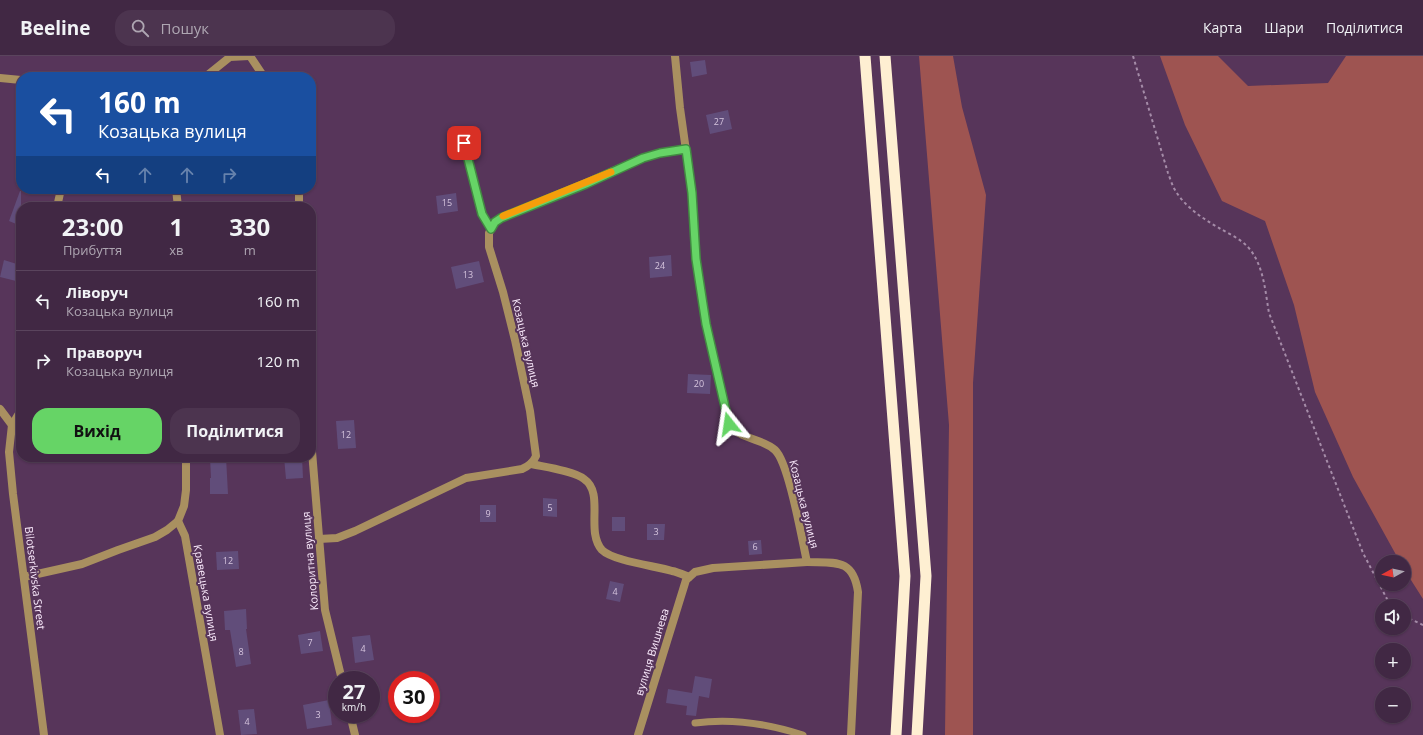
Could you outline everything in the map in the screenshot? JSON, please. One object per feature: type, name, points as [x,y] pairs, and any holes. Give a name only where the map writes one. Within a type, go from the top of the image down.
[{"type":"highway","points":[[865,56],[905,576],[896,735]]},
{"type":"highway","points":[[885,56],[926,576],[917,735]]},
{"type":"street","points":[[211,72],[230,57],[249,56],[260,72]]},
{"type":"street","name":"Козацька вулиця","points":[[675,56],[692,193],[697,266],[706,324],[728,420],[736,433],[764,443],[775,450],[781,457],[787,475],[807,562]]},
{"type":"street","points":[[0,78],[16,80]]},
{"type":"street","points":[[464,143],[482,214],[491,229],[495,222],[501,218],[586,184],[643,158],[660,153],[686,149]]},
{"type":"street","name":"Козацька вулиця","points":[[491,229],[489,233],[489,247],[503,292],[530,411],[536,456],[531,464]]},
{"type":"street","points":[[0,409],[12,425],[16,418]]},
{"type":"street","name":"Bilotserkivska Street","points":[[12,425],[9,452],[13,494],[44,735]]},
{"type":"street","points":[[24,577],[82,564],[155,537],[167,530],[178,521],[184,506],[186,490],[186,462]]},
{"type":"street","name":"Колоритна вулиця","points":[[313,462],[325,610],[340,671]]},
{"type":"street","points":[[319,540],[337,538],[355,531],[466,478],[522,469],[531,464],[577,475],[585,479],[590,485],[593,492],[594,532],[596,541],[603,551],[613,556],[673,571],[689,577]]},
{"type":"street","name":"Кравецька вулиця","points":[[178,521],[185,536],[220,735]]},
{"type":"street","name":"Козацька вулиця","points":[[689,577],[695,572],[713,568],[807,562],[841,564],[850,570],[856,579],[858,592],[851,735]]},
{"type":"street","name":"вулиця Вишнева","points":[[638,735],[680,597],[686,580],[689,577]]},
{"type":"street","points":[[352,723],[355,735]]},
{"type":"lane","points":[[696,723],[712,721],[740,722],[802,735]]},
{"type":"path","points":[[1133,56],[1174,189],[1184,202],[1197,214],[1247,246],[1258,262],[1264,280],[1269,313],[1363,553],[1387,599]]},
{"type":"path","points":[[1411,619],[1423,625]]},
{"type":"shaded area","points":[[919,56],[953,56],[962,107],[986,195],[973,383],[973,735],[945,735],[949,425]]},
{"type":"shaded area","points":[[1160,56],[1218,56],[1248,86],[1328,83],[1346,56],[1423,56],[1423,599],[1411,580],[1411,555],[1396,555],[1353,477],[1315,392],[1294,305],[1265,221],[1222,201],[1185,125]]},
{"type":"building","points":[[705,60],[707,74],[692,77],[690,62]]},
{"type":"building","points":[[728,110],[732,129],[710,134],[706,115]]},
{"type":"building","points":[[456,193],[458,211],[438,214],[436,196]]},
{"type":"building","points":[[19,194],[21,194],[21,202],[16,202],[16,224],[9,221]]},
{"type":"building","points":[[671,255],[672,276],[650,278],[649,257]]},
{"type":"building","points":[[4,260],[16,264],[16,281],[0,277]]},
{"type":"building","points":[[479,261],[484,282],[456,289],[451,267]]},
{"type":"building","points":[[688,374],[711,375],[710,394],[687,393]]},
{"type":"building","points":[[354,420],[356,448],[338,449],[336,421]]},
{"type":"building","points":[[210,462],[226,462],[228,494],[210,494]]},
{"type":"building","points":[[284,462],[302,462],[303,478],[286,479]]},
{"type":"building","points":[[543,498],[557,499],[557,517],[543,516]]},
{"type":"building","points":[[480,505],[496,505],[496,522],[480,522]]},
{"type":"building","points":[[612,517],[625,517],[625,531],[612,531]]},
{"type":"building","points":[[647,524],[665,524],[664,540],[647,540]]},
{"type":"building","points":[[761,540],[762,554],[749,555],[748,541]]},
{"type":"building","points":[[238,551],[239,569],[217,570],[216,552]]},
{"type":"building","points":[[610,581],[624,584],[620,602],[606,599]]},
{"type":"building","points":[[246,609],[246,629],[251,664],[236,667],[230,630],[225,630],[224,611]]},
{"type":"building","points":[[320,631],[323,651],[301,654],[298,635]]},
{"type":"building","points":[[370,635],[374,660],[355,663],[352,637]]},
{"type":"building","points":[[695,676],[712,679],[709,698],[699,696],[696,716],[686,715],[687,706],[666,703],[668,689],[692,693]]},
{"type":"building","points":[[328,700],[328,723],[332,723],[332,725],[307,729],[303,705]]},
{"type":"building","points":[[254,709],[257,734],[241,735],[238,710]]},
{"type":"slow traffic","points":[[503,216],[586,184],[611,172]]},
{"type":"route","points":[[464,143],[482,214],[491,229],[495,222],[501,218],[586,184],[643,158],[660,153],[686,149],[692,193],[696,259],[706,324],[729,424]]}]
